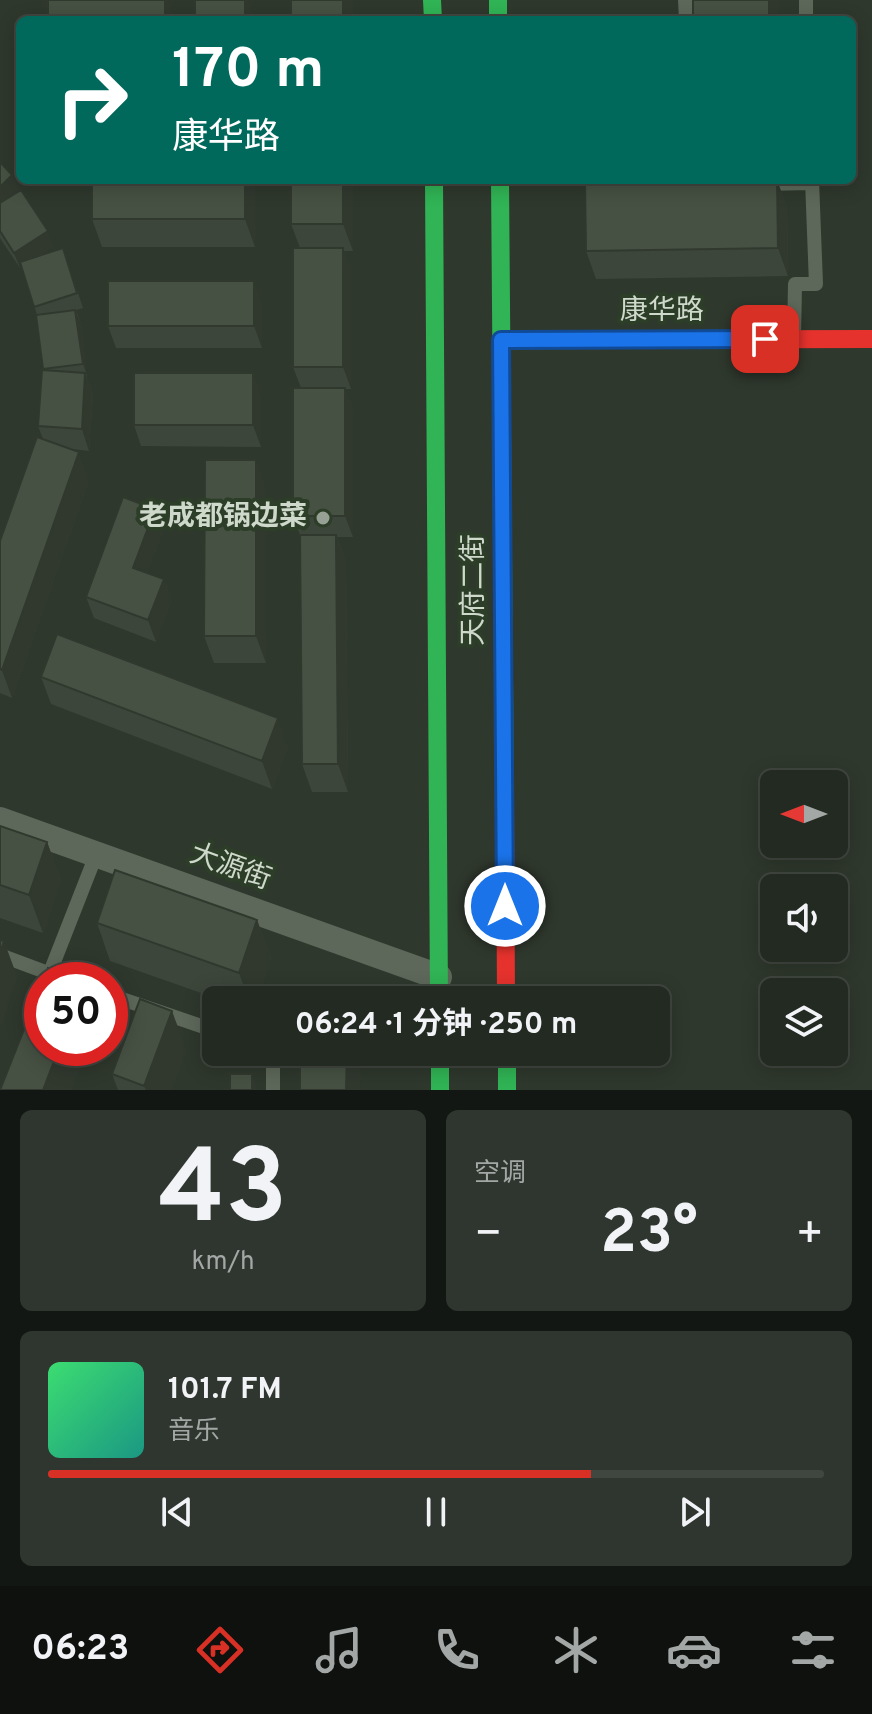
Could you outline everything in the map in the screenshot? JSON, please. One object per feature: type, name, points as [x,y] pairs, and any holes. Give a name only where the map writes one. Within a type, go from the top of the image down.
[{"type":"main road","name":"天府二街","points":[[434,184],[439,986]]},
{"type":"main road","name":"天府二街","points":[[500,184],[506,986]]},
{"type":"main road","name":"康华路","points":[[501,340],[872,339]]},
{"type":"main road","points":[[440,1066],[440,1090]]},
{"type":"main road","points":[[507,1066],[507,1090]]},
{"type":"street","name":"大源街","points":[[0,820],[434,986]]},
{"type":"lane","points":[[794,339],[795,284],[816,284],[812,184]]},
{"type":"lane","points":[[54,962],[96,855]]},
{"type":"lane","points":[[0,955],[24,966]]},
{"type":"lane","points":[[128,1001],[202,1026]]},
{"type":"lane","points":[[273,1066],[273,1090]]},
{"type":"building","points":[[48,0],[165,0],[165,16],[48,16]]},
{"type":"building","points":[[195,0],[245,0],[245,16],[195,16]]},
{"type":"building","points":[[291,0],[343,0],[343,16],[291,16]]},
{"type":"building","points":[[693,0],[769,0],[769,16],[693,16]]},
{"type":"building","points":[[0,162],[12,175],[0,187]]},
{"type":"building","points":[[245,184],[245,219],[92,219],[92,185]]},
{"type":"building","points":[[291,184],[343,184],[343,224],[291,224]]},
{"type":"building","points":[[585,184],[777,184],[778,248],[586,251]]},
{"type":"building","points":[[21,190],[48,231],[14,253],[0,231],[0,203]]},
{"type":"building","points":[[63,248],[77,293],[34,307],[20,262]]},
{"type":"building","points":[[293,248],[343,248],[343,367],[293,367]]},
{"type":"building","points":[[108,281],[254,281],[254,326],[108,326]]},
{"type":"building","points":[[75,310],[83,364],[43,369],[36,315]]},
{"type":"building","points":[[42,370],[85,373],[82,429],[38,426]]},
{"type":"building","points":[[134,373],[253,373],[253,425],[134,425]]},
{"type":"building","points":[[293,388],[345,388],[345,516],[293,516]]},
{"type":"building","points":[[37,437],[79,452],[2,670],[0,541]]},
{"type":"building","points":[[205,460],[256,460],[256,636],[204,636]]},
{"type":"building","points":[[123,497],[155,509],[133,568],[164,579],[148,620],[86,597]]},
{"type":"building","points":[[300,535],[336,535],[338,764],[302,764]]},
{"type":"building","points":[[57,634],[278,718],[262,761],[41,677]]},
{"type":"building","points":[[0,826],[47,842],[29,895],[0,885]]},
{"type":"building","points":[[115,870],[257,920],[239,973],[97,923]]},
{"type":"building","points":[[140,999],[172,1011],[144,1086],[112,1074],[115,1066],[128,1066],[128,1031]]},
{"type":"building","points":[[24,1029],[24,1066],[52,1066],[43,1090],[0,1090]]},
{"type":"building","points":[[300,1066],[347,1066],[346,1090],[300,1090]]},
{"type":"building","points":[[230,1074],[252,1074],[252,1090],[230,1090]]},
{"type":"traffic: fast","points":[[432,0],[433,16]]},
{"type":"traffic: fast","points":[[498,0],[498,16]]},
{"type":"traffic: fast","points":[[434,184],[439,986]]},
{"type":"traffic: fast","points":[[500,184],[505,804]]},
{"type":"traffic: fast","points":[[440,1066],[440,1090]]},
{"type":"traffic: fast","points":[[507,1066],[507,1090]]},
{"type":"traffic: jam","points":[[501,340],[872,339]]},
{"type":"traffic: jam","points":[[505,804],[506,986]]},
{"type":"place","name":"老成都锅边菜","points":[[323,518]]},
{"type":"route","points":[[505,906],[501,340],[765,339]]}]
